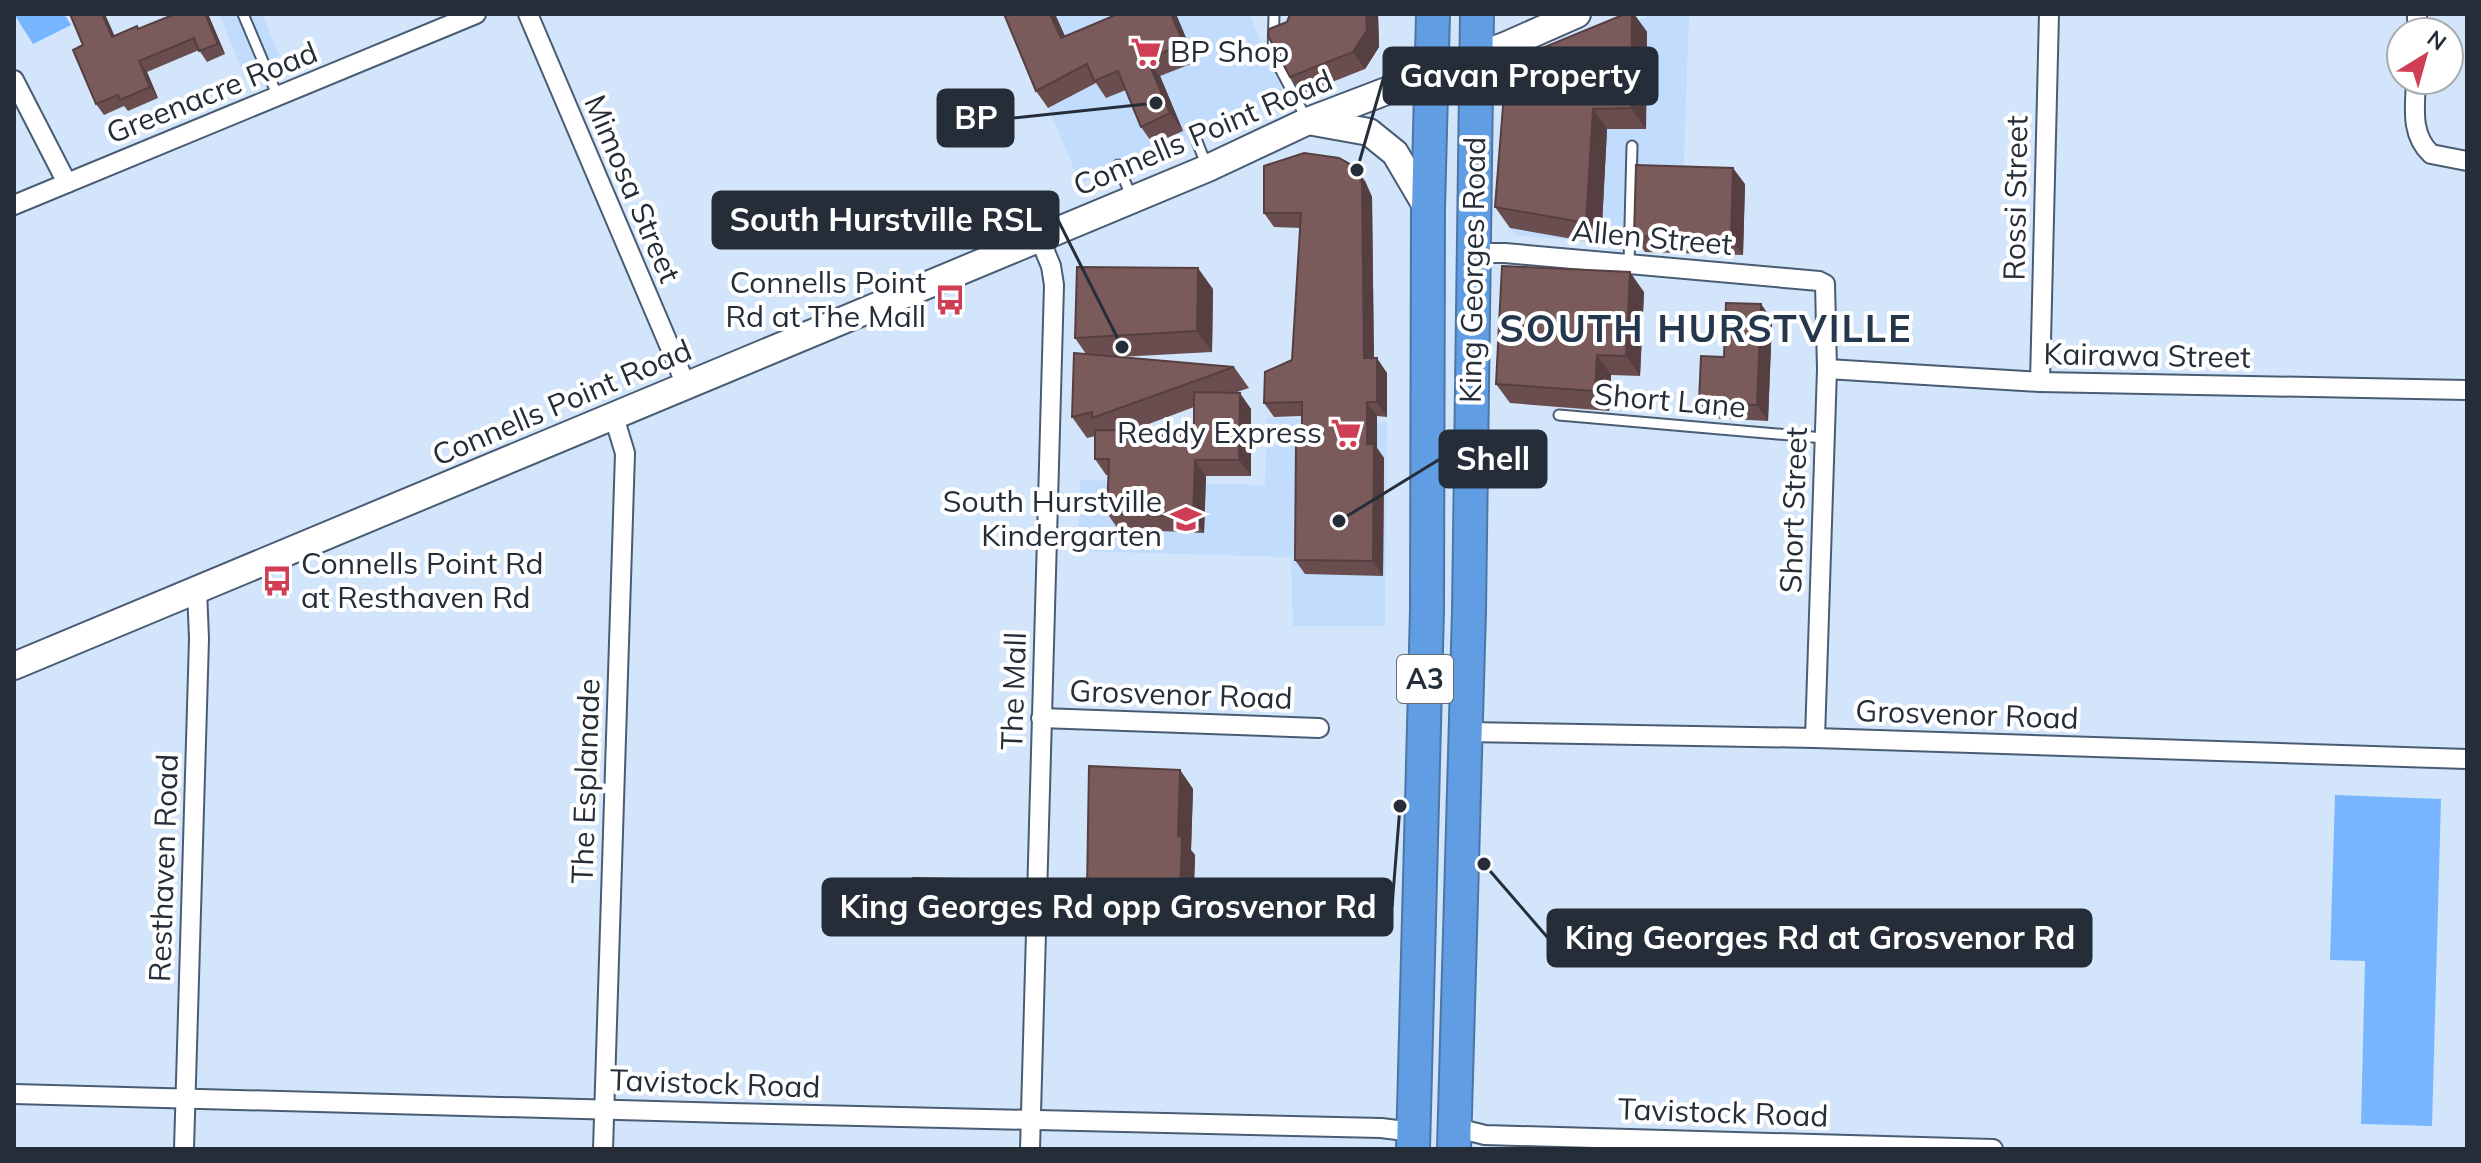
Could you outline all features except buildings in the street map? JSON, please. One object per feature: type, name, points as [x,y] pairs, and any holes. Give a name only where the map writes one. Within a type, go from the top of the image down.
[{"type":"highway","name":"King Georges Road","points":[[1413,1140],[1428,577],[1428,209],[1433,14]]},
{"type":"highway","name":"King Georges Road","points":[[1453,1138],[1465,732],[1477,14]]},
{"type":"street","name":"Greenacre Road","points":[[14,205],[476,14]]},
{"type":"street","name":"Mimosa Street","points":[[528,14],[686,385]]},
{"type":"street","name":"Connells Point Road","points":[[14,666],[1208,168],[1308,121],[1507,45],[1577,14]]},
{"type":"street","name":"Rossi Street","points":[[2040,382],[2049,14]]},
{"type":"street","points":[[14,80],[67,183]]},
{"type":"street","points":[[2415,96],[2414,123],[2418,138],[2431,154],[2467,161]]},
{"type":"street","points":[[1308,121],[1369,132],[1395,153],[1428,209]]},
{"type":"street","name":"The Mall","points":[[1030,1149],[1054,285],[1051,266],[1039,237]]},
{"type":"street","name":"Allen Street","points":[[1473,253],[1505,253],[1819,281],[1825,284]]},
{"type":"street","name":"Short Street","points":[[1815,738],[1827,369],[1825,284]]},
{"type":"street","name":"Kairawa Street","points":[[1827,369],[2040,382],[2467,390]]},
{"type":"street","name":"The Esplanade","points":[[603,1149],[625,453],[614,417]]},
{"type":"street","name":"Resthaven Road","points":[[184,1149],[199,639],[197,589]]},
{"type":"street","name":"Grosvenor Road","points":[[1041,718],[1319,728]]},
{"type":"street","name":"Grosvenor Road","points":[[1465,732],[1815,738],[2467,759]]},
{"type":"street","name":"Tavistock Road","points":[[14,1094],[1031,1122],[1381,1128],[1413,1140]]},
{"type":"street","name":"Tavistock Road","points":[[1453,1138],[1485,1135],[1993,1149]]},
{"type":"lane","points":[[243,14],[278,97]]},
{"type":"lane","points":[[1274,14],[1273,55],[1308,121]]},
{"type":"lane","points":[[1194,134],[1208,168]]},
{"type":"lane","points":[[1629,265],[1632,146]]},
{"type":"lane","points":[[1118,165],[1132,198]]},
{"type":"lane","name":"Short Lane","points":[[1559,415],[1824,438]]},
{"type":"shaded area","points":[[14,14],[64,14],[71,25],[33,44]]},
{"type":"shaded area","points":[[219,14],[262,14],[280,56],[243,72]]},
{"type":"shaded area","points":[[1020,14],[1249,14],[1286,98],[1080,183],[1013,23]]},
{"type":"shaded area","points":[[1653,14],[1689,14],[1681,247],[1517,236],[1510,228],[1513,76]]},
{"type":"shaded area","points":[[1267,417],[1387,422],[1385,626],[1293,626],[1291,557],[1078,551],[1080,480],[1265,485]]},
{"type":"shaded area","points":[[2335,795],[2441,799],[2432,1126],[2361,1124],[2365,961],[2330,960]]},
{"type":"place","name":"BP Shop","points":[[1146,52]]},
{"type":"place","name":"BP","points":[[1156,103]]},
{"type":"place","name":"Gavan Property","points":[[1357,170]]},
{"type":"place","name":"Connells Point Rd at The Mall","points":[[950,300]]},
{"type":"place","name":"South Hurstville RSL","points":[[1122,347]]},
{"type":"place","name":"Reddy Express","points":[[1346,433]]},
{"type":"place","name":"South Hurstville Kindergarten","points":[[1186,519]]},
{"type":"place","name":"Shell","points":[[1339,521]]},
{"type":"place","name":"Connells Point Rd at Resthaven Rd","points":[[277,581]]},
{"type":"place","name":"King Georges Rd opp Grosvenor Rd","points":[[1400,806]]},
{"type":"place","name":"King Georges Rd at Grosvenor Rd","points":[[1484,864]]},
{"type":"district","name":"SOUTH HURSTVILLE","points":[[1706,329]]}]
